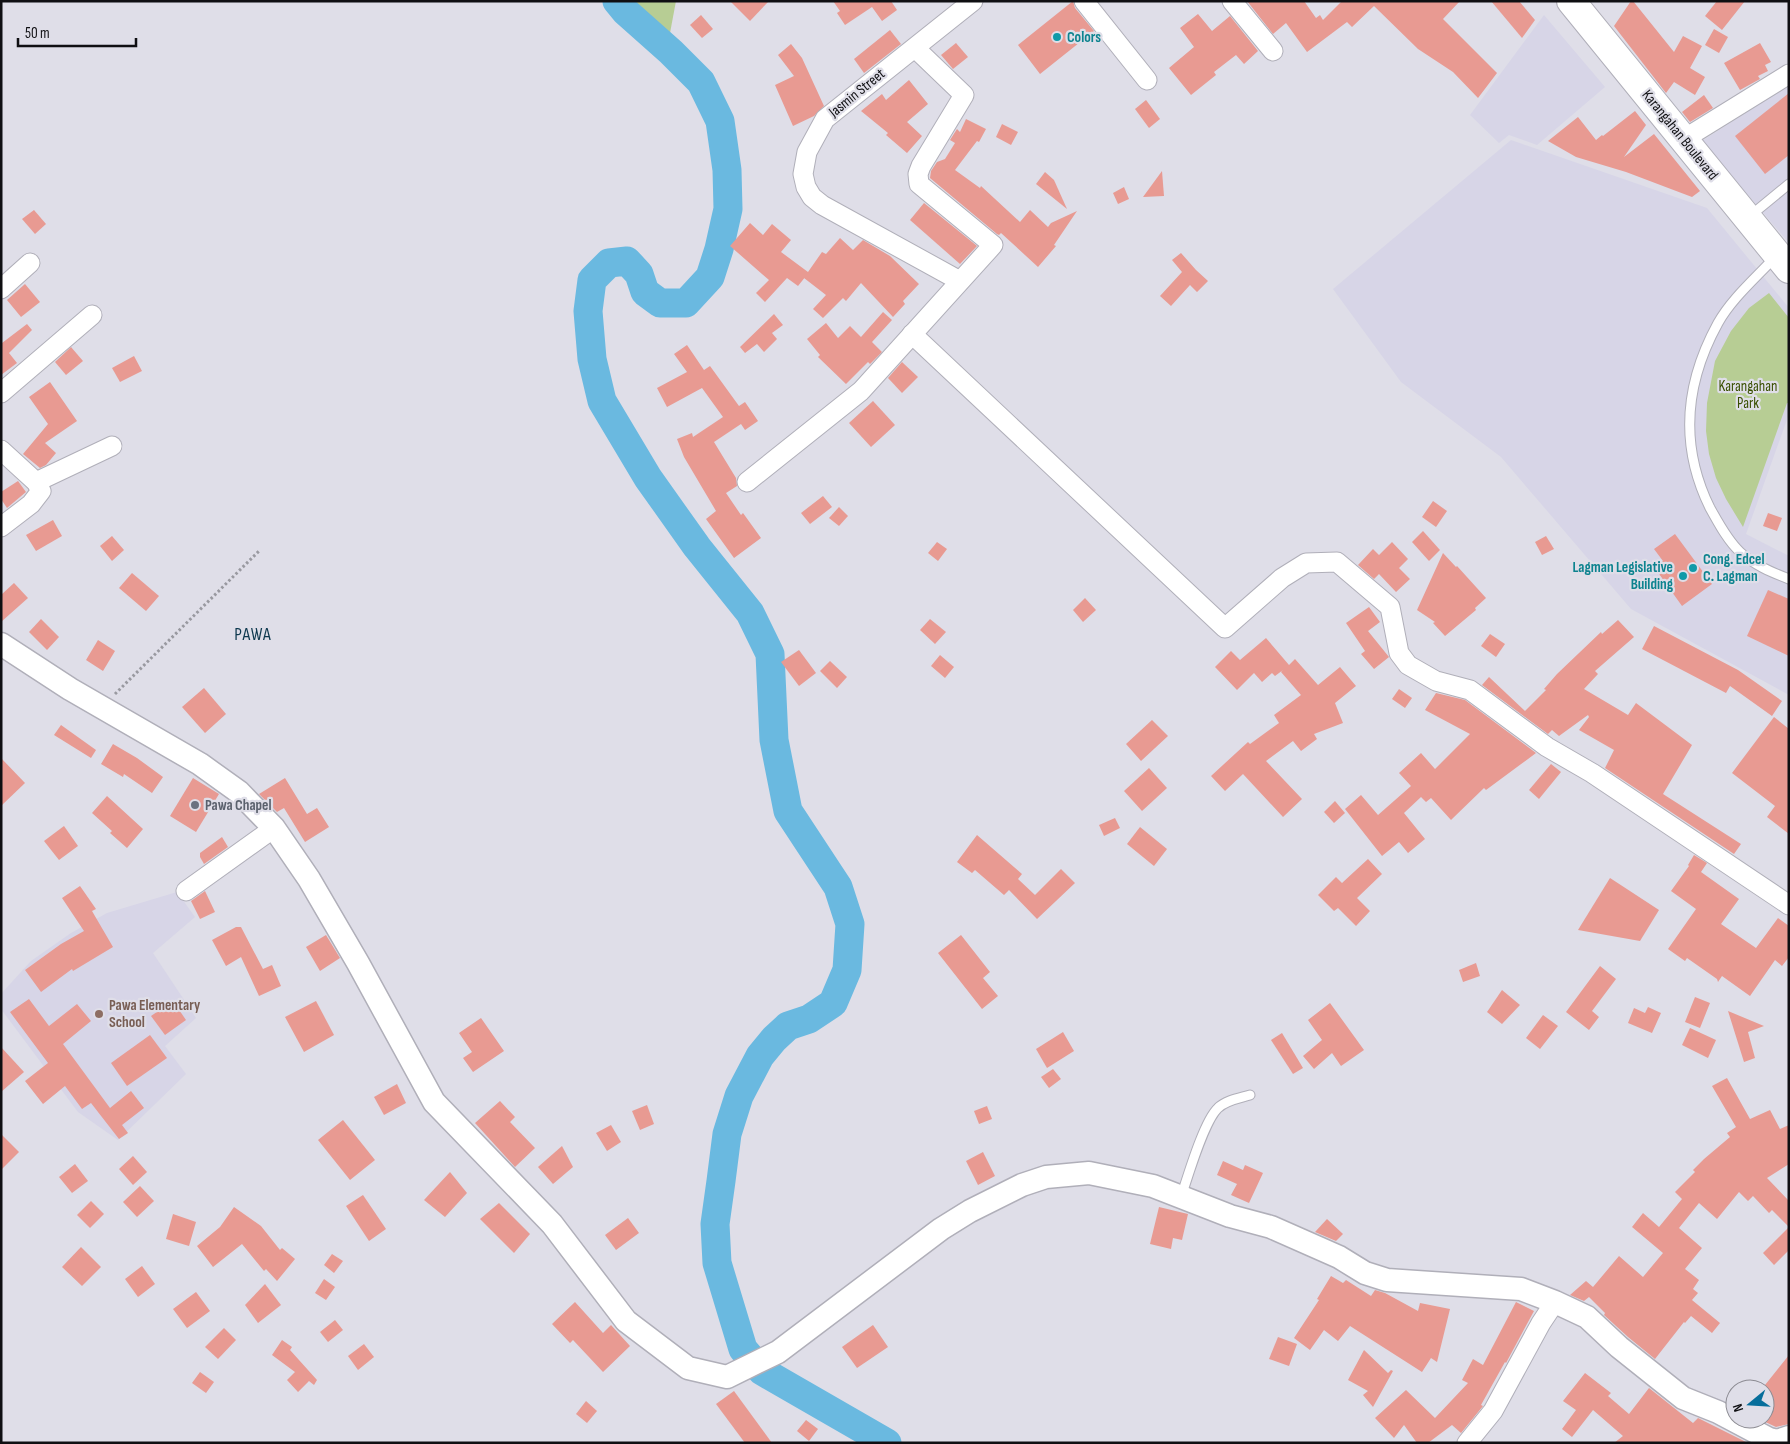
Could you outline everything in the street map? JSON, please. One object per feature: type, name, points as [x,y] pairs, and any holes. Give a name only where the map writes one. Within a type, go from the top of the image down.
[{"type":"main road","name":"Karangahan Boulevard","points":[[1571,1],[1783,262]]},
{"type":"street","name":"Jasmin Street","points":[[960,281],[822,205],[812,197],[806,187],[803,174],[807,152],[825,119],[973,1]]},
{"type":"street","points":[[1084,1],[1147,80]]},
{"type":"street","points":[[1232,1],[1273,51]]},
{"type":"street","points":[[747,482],[862,391],[994,245],[919,184],[917,179],[921,166],[964,95],[915,48]]},
{"type":"street","points":[[1684,139],[1789,74]]},
{"type":"street","points":[[1,289],[30,263]]},
{"type":"street","points":[[1,393],[92,314]]},
{"type":"street","points":[[912,334],[1225,628],[1282,578],[1306,563],[1337,562],[1390,608],[1399,653],[1408,665],[1436,681],[1470,690],[1547,747],[1592,773],[1789,905]]},
{"type":"street","points":[[36,482],[112,446]]},
{"type":"street","points":[[1,450],[36,482],[41,491],[31,504],[1,527]]},
{"type":"street","points":[[1,644],[70,689],[200,764],[239,792],[274,828],[310,879],[434,1102],[552,1224],[626,1321],[688,1368],[727,1377],[778,1352],[941,1229],[970,1212],[1022,1185],[1046,1177],[1089,1173],[1153,1186],[1230,1216],[1271,1227],[1339,1256],[1365,1274],[1387,1280],[1521,1288],[1587,1317],[1619,1347],[1683,1398],[1718,1412],[1769,1439],[1777,1440],[1789,1437]]},
{"type":"street","points":[[186,891],[274,828]]},
{"type":"street","points":[[1467,1443],[1492,1411],[1554,1302]]},
{"type":"lane","points":[[1748,218],[1789,184]]},
{"type":"lane","points":[[1783,262],[1733,301],[1719,320],[1707,344],[1697,374],[1691,400],[1690,429],[1692,458],[1703,494],[1718,522],[1739,551],[1762,568],[1789,580]]},
{"type":"lane","points":[[1181,1197],[1208,1122],[1218,1108],[1232,1100],[1250,1096]]},
{"type":"path","points":[[102,707],[259,551]]},
{"type":"shaded area","points":[[1544,15],[1605,87],[1537,145],[1509,135],[1499,143],[1470,115]]},
{"type":"shaded area","points":[[1789,85],[1789,243],[1702,141]]},
{"type":"shaded area","points":[[1511,140],[1707,208],[1789,308],[1789,414],[1746,534],[1789,556],[1789,695],[1631,609],[1501,457],[1401,382],[1333,289]]},
{"type":"shaded area","name":"Pawa Elementary School","points":[[177,892],[195,917],[153,953],[196,1018],[165,1046],[186,1074],[118,1140],[78,1112],[1,1009],[1,994],[31,961],[71,933],[107,913]]},
{"type":"green space","points":[[626,1],[676,1],[670,33],[645,22]]},
{"type":"green space","name":"Karangahan Park","points":[[1769,293],[1789,318],[1789,403],[1787,403],[1743,527],[1716,478],[1709,454],[1706,431],[1707,403],[1715,361],[1731,331],[1749,308]]},
{"type":"building","points":[[730,1],[769,1],[750,21]]},
{"type":"building","points":[[833,1],[891,1],[897,10],[882,21],[872,7],[845,25],[837,13],[840,11]]},
{"type":"building","name":"Colors","points":[[1073,1],[1075,8],[1094,31],[1040,74],[1018,45]]},
{"type":"building","points":[[1247,1],[1304,1],[1316,18],[1320,15],[1323,20],[1342,1],[1460,1],[1443,19],[1497,73],[1478,98],[1453,72],[1418,49],[1374,6],[1352,27],[1347,22],[1307,52],[1286,23],[1273,34]]},
{"type":"building","points":[[1491,1],[1519,1],[1535,20],[1522,38]]},
{"type":"building","points":[[1631,1],[1633,1],[1674,52],[1683,36],[1702,46],[1690,68],[1705,77],[1695,95],[1674,82],[1666,93],[1614,26]]},
{"type":"building","points":[[1717,1],[1745,1],[1722,30],[1705,16]]},
{"type":"building","points":[[1198,14],[1212,31],[1230,16],[1258,51],[1244,64],[1236,55],[1214,72],[1216,75],[1191,95],[1169,68],[1194,47],[1180,28]]},
{"type":"building","points":[[701,15],[713,29],[702,38],[690,25]]},
{"type":"building","points":[[1714,29],[1728,37],[1719,53],[1705,45]]},
{"type":"building","points":[[890,30],[901,44],[864,73],[854,59]]},
{"type":"building","points":[[956,43],[968,57],[953,69],[941,55]]},
{"type":"building","points":[[1760,43],[1771,62],[1765,65],[1768,71],[1758,76],[1760,79],[1740,90],[1724,63]]},
{"type":"building","points":[[791,44],[802,58],[824,106],[814,116],[793,126],[775,85],[794,76],[778,55]]},
{"type":"building","points":[[909,80],[928,104],[907,122],[922,136],[907,153],[886,135],[888,133],[861,111],[882,94],[886,100]]},
{"type":"building","points":[[1789,93],[1789,155],[1765,174],[1735,136]]},
{"type":"building","points":[[1704,95],[1713,108],[1690,122],[1682,112]]},
{"type":"building","points":[[1146,100],[1160,119],[1149,128],[1135,109]]},
{"type":"building","points":[[1635,111],[1646,125],[1624,157],[1654,134],[1700,191],[1692,197],[1626,172],[1576,157],[1548,141],[1578,117],[1596,140]]},
{"type":"building","points":[[966,119],[986,129],[979,142],[977,141],[955,170],[980,188],[981,186],[1020,222],[1030,210],[1048,227],[1051,223],[1077,211],[1054,245],[1056,246],[1038,267],[1001,233],[997,234],[930,178],[931,171],[937,162],[945,159],[955,143],[950,140],[957,129],[960,132]]},
{"type":"building","points":[[1002,124],[1018,132],[1011,145],[996,137]]},
{"type":"building","points":[[1162,171],[1164,196],[1143,197]]},
{"type":"building","points":[[1045,172],[1054,180],[1067,209],[1036,184]]},
{"type":"building","points":[[1124,187],[1129,199],[1118,204],[1113,193]]},
{"type":"building","points":[[924,203],[977,246],[960,264],[910,220]]},
{"type":"building","points":[[34,210],[46,224],[35,234],[22,219]]},
{"type":"building","points":[[750,223],[763,235],[772,224],[791,240],[781,252],[808,272],[822,252],[826,254],[840,238],[853,250],[863,240],[890,256],[919,284],[903,301],[905,304],[893,317],[861,283],[846,301],[843,298],[823,318],[813,309],[826,295],[804,278],[798,286],[787,278],[765,302],[756,293],[769,280],[730,246]]},
{"type":"building","points":[[1181,253],[1208,281],[1197,292],[1190,285],[1171,306],[1160,296],[1182,272],[1172,260]]},
{"type":"building","points":[[25,284],[40,302],[21,317],[7,300]]},
{"type":"building","points":[[883,312],[892,320],[872,342],[882,352],[870,364],[868,362],[846,384],[818,357],[820,355],[807,339],[826,323],[838,338],[850,326],[861,337]]},
{"type":"building","points":[[774,314],[783,325],[772,333],[777,339],[764,352],[757,344],[745,353],[740,347]]},
{"type":"building","points":[[27,324],[32,330],[9,353],[17,363],[1,375],[1,342]]},
{"type":"building","points":[[687,345],[704,370],[710,366],[739,406],[745,402],[758,421],[745,430],[741,424],[714,442],[736,478],[737,486],[726,493],[741,515],[743,513],[761,538],[734,558],[706,519],[716,511],[684,457],[677,439],[692,433],[693,437],[723,417],[702,388],[667,407],[657,388],[687,372],[674,354]]},
{"type":"building","points":[[71,347],[83,361],[66,375],[55,362]]},
{"type":"building","points":[[134,356],[142,371],[120,382],[112,368]]},
{"type":"building","points":[[902,362],[918,377],[902,393],[888,378]]},
{"type":"building","points":[[50,382],[77,421],[45,443],[56,453],[46,465],[40,468],[23,454],[48,424],[29,397]]},
{"type":"building","points":[[873,401],[895,425],[871,447],[849,423]]},
{"type":"building","points":[[18,481],[26,492],[7,508],[1,499],[1,492]]},
{"type":"building","points":[[823,496],[832,507],[810,524],[801,513]]},
{"type":"building","points":[[1433,501],[1447,511],[1436,527],[1422,517]]},
{"type":"building","points":[[839,507],[848,516],[839,526],[829,518]]},
{"type":"building","points":[[1768,513],[1782,518],[1777,531],[1763,526]]},
{"type":"building","points":[[53,520],[62,536],[36,551],[26,535]]},
{"type":"building","points":[[1423,531],[1440,550],[1429,561],[1412,542]]},
{"type":"building","name":"Lagman Legislative Building","points":[[1675,534],[1712,584],[1682,606],[1654,567],[1663,561],[1654,549]]},
{"type":"building","points":[[112,536],[124,550],[112,561],[100,546]]},
{"type":"building","points":[[1546,536],[1554,549],[1542,555],[1535,542]]},
{"type":"building","points":[[937,542],[947,549],[938,561],[928,553]]},
{"type":"building","points":[[1392,542],[1408,559],[1399,568],[1410,579],[1396,592],[1379,574],[1374,579],[1358,565],[1373,549],[1379,555]]},
{"type":"building","points":[[1443,553],[1486,598],[1475,608],[1476,610],[1445,636],[1433,623],[1435,622],[1417,610]]},
{"type":"building","points":[[132,573],[159,596],[146,611],[119,588]]},
{"type":"building","points":[[14,583],[28,598],[1,622],[1,595]]},
{"type":"building","points":[[1768,590],[1789,599],[1789,656],[1747,636]]},
{"type":"building","points":[[1085,598],[1096,610],[1083,622],[1073,610]]},
{"type":"building","points":[[1369,607],[1380,622],[1368,631],[1389,657],[1374,669],[1361,654],[1365,651],[1346,623]]},
{"type":"building","points":[[41,619],[59,637],[47,650],[29,632]]},
{"type":"building","points":[[930,619],[946,632],[935,644],[920,630]]},
{"type":"building","points":[[1618,620],[1634,637],[1595,671],[1598,674],[1584,689],[1628,715],[1636,703],[1692,745],[1663,794],[1741,844],[1734,854],[1605,768],[1614,750],[1579,730],[1589,717],[1588,715],[1559,736],[1552,730],[1548,734],[1482,685],[1489,677],[1525,711],[1546,690],[1544,689],[1557,674],[1601,632],[1602,634]]},
{"type":"building","points":[[1654,626],[1738,670],[1782,701],[1772,716],[1730,686],[1726,693],[1642,649]]},
{"type":"building","points":[[1490,634],[1505,644],[1496,657],[1481,646]]},
{"type":"building","points":[[1266,638],[1289,665],[1295,659],[1318,685],[1340,667],[1356,686],[1335,703],[1343,723],[1314,734],[1317,739],[1301,751],[1293,741],[1266,761],[1302,799],[1283,817],[1243,774],[1225,791],[1211,776],[1248,742],[1250,744],[1279,723],[1274,715],[1301,695],[1281,672],[1283,670],[1275,676],[1272,673],[1262,682],[1254,673],[1237,690],[1215,667],[1231,651],[1240,660]]},
{"type":"building","points":[[98,640],[115,651],[103,671],[86,660]]},
{"type":"building","points":[[799,650],[816,673],[799,686],[781,662]]},
{"type":"building","points":[[940,655],[954,667],[945,678],[931,666]]},
{"type":"building","points":[[830,661],[847,677],[837,688],[820,671]]},
{"type":"building","points":[[204,688],[226,714],[205,733],[182,707]]},
{"type":"building","points":[[1399,689],[1412,698],[1405,708],[1392,699]]},
{"type":"building","points":[[1436,693],[1465,700],[1536,753],[1486,790],[1484,788],[1451,820],[1431,798],[1426,802],[1421,797],[1404,813],[1425,839],[1408,853],[1399,842],[1382,856],[1345,809],[1361,795],[1378,815],[1411,786],[1399,773],[1421,753],[1435,769],[1470,734],[1425,710]]},
{"type":"building","points":[[1774,717],[1789,729],[1789,834],[1767,817],[1775,806],[1732,773]]},
{"type":"building","points":[[1152,720],[1168,736],[1141,761],[1126,744]]},
{"type":"building","points":[[61,725],[96,750],[91,758],[54,735]]},
{"type":"building","points":[[113,744],[137,758],[163,777],[152,793],[124,774],[123,777],[101,764]]},
{"type":"building","points":[[1,758],[25,783],[1,806]]},
{"type":"building","points":[[1551,764],[1561,772],[1539,799],[1529,790]]},
{"type":"building","points":[[1149,768],[1167,788],[1142,811],[1124,791]]},
{"type":"building","name":"Pawa Chapel","points":[[193,778],[219,794],[196,832],[170,816]]},
{"type":"building","points":[[285,778],[307,814],[317,808],[329,827],[305,842],[284,808],[277,812],[259,794]]},
{"type":"building","points":[[107,796],[143,829],[127,848],[92,813]]},
{"type":"building","points":[[1335,801],[1345,813],[1334,823],[1324,812]]},
{"type":"building","points":[[1115,818],[1120,828],[1104,836],[1099,825]]},
{"type":"building","points":[[64,826],[78,846],[59,860],[44,841]]},
{"type":"building","points":[[1140,827],[1167,849],[1154,866],[1127,844]]},
{"type":"building","points":[[977,835],[1022,874],[1018,879],[1035,895],[1061,869],[1075,883],[1037,919],[1009,890],[1004,895],[975,870],[972,873],[957,862]]},
{"type":"building","points":[[222,837],[228,847],[204,864],[200,853]]},
{"type":"building","points":[[1694,855],[1707,863],[1701,872],[1739,899],[1721,924],[1756,948],[1778,918],[1789,926],[1789,957],[1782,966],[1775,960],[1750,996],[1722,976],[1718,982],[1717,979],[1687,958],[1685,961],[1668,949],[1696,909],[1671,891],[1689,866]]},
{"type":"building","points":[[1368,859],[1382,874],[1357,898],[1370,911],[1356,926],[1338,908],[1334,911],[1318,895],[1336,877],[1342,883]]},
{"type":"building","points":[[1610,878],[1659,910],[1640,941],[1578,930]]},
{"type":"building","points":[[80,886],[96,909],[92,911],[113,947],[73,971],[72,969],[41,992],[25,970],[61,944],[84,931],[62,898]]},
{"type":"building","points":[[205,891],[215,912],[200,919],[191,901]]},
{"type":"building","points":[[236,927],[241,927],[263,969],[272,965],[281,986],[259,996],[241,957],[226,966],[212,940]]},
{"type":"building","points":[[326,935],[340,958],[320,971],[306,947]]},
{"type":"building","points":[[961,935],[990,972],[983,978],[998,996],[982,1009],[938,953]]},
{"type":"building","points":[[1476,963],[1480,976],[1463,982],[1459,970]]},
{"type":"building","points":[[1600,966],[1616,979],[1592,1011],[1599,1017],[1589,1030],[1566,1012]]},
{"type":"building","points":[[1502,990],[1520,1005],[1502,1024],[1487,1012]]},
{"type":"building","points":[[1695,997],[1710,1003],[1700,1028],[1685,1022]]},
{"type":"building","points":[[29,999],[49,1026],[77,1004],[91,1021],[63,1044],[110,1108],[131,1091],[144,1108],[122,1125],[128,1133],[119,1139],[91,1103],[82,1109],[65,1086],[43,1104],[25,1081],[48,1063],[10,1012]]},
{"type":"building","points":[[173,1001],[186,1020],[165,1035],[151,1016]]},
{"type":"building","points":[[316,1001],[334,1035],[304,1052],[285,1017]]},
{"type":"building","points":[[1330,1003],[1364,1050],[1341,1066],[1332,1053],[1314,1069],[1303,1056],[1322,1040],[1308,1020]]},
{"type":"building","points":[[1648,1007],[1661,1013],[1652,1033],[1628,1023],[1634,1008],[1645,1013]]},
{"type":"building","points":[[1728,1011],[1764,1026],[1748,1032],[1755,1058],[1744,1062]]},
{"type":"building","points":[[1543,1015],[1558,1026],[1540,1049],[1526,1038]]},
{"type":"building","points":[[481,1018],[504,1051],[473,1072],[463,1058],[472,1052],[459,1033]]},
{"type":"building","points":[[1690,1028],[1716,1040],[1708,1058],[1682,1045]]},
{"type":"building","points":[[1063,1032],[1074,1051],[1047,1068],[1036,1049]]},
{"type":"building","points":[[1282,1033],[1303,1068],[1293,1074],[1271,1040]]},
{"type":"building","points":[[150,1035],[167,1058],[127,1086],[111,1063]]},
{"type":"building","points":[[1,1047],[24,1072],[1,1092]]},
{"type":"building","points":[[1053,1069],[1061,1079],[1049,1088],[1041,1077]]},
{"type":"building","points":[[1727,1078],[1750,1119],[1770,1110],[1780,1129],[1789,1125],[1789,1164],[1767,1178],[1789,1201],[1789,1227],[1772,1210],[1769,1213],[1753,1196],[1748,1201],[1739,1192],[1717,1219],[1699,1203],[1679,1228],[1702,1248],[1685,1269],[1699,1280],[1693,1289],[1698,1293],[1692,1300],[1720,1323],[1712,1333],[1691,1316],[1684,1322],[1655,1359],[1604,1315],[1605,1313],[1589,1297],[1584,1301],[1570,1295],[1586,1281],[1593,1287],[1619,1256],[1643,1277],[1663,1253],[1632,1227],[1643,1213],[1659,1227],[1682,1199],[1675,1192],[1695,1172],[1693,1170],[1704,1159],[1730,1137],[1727,1133],[1736,1127],[1712,1086]]},
{"type":"building","points":[[397,1084],[406,1103],[384,1115],[374,1097]]},
{"type":"building","points":[[500,1101],[515,1117],[510,1122],[535,1148],[515,1167],[475,1123]]},
{"type":"building","points":[[647,1105],[654,1124],[640,1130],[632,1111]]},
{"type":"building","points":[[987,1106],[992,1119],[979,1124],[974,1111]]},
{"type":"building","points":[[343,1120],[375,1160],[350,1180],[318,1140]]},
{"type":"building","points":[[611,1125],[621,1142],[607,1151],[596,1133]]},
{"type":"building","points":[[1,1134],[19,1152],[1,1170]]},
{"type":"building","points":[[562,1146],[573,1167],[553,1184],[538,1167]]},
{"type":"building","points":[[983,1152],[995,1176],[978,1185],[966,1161]]},
{"type":"building","points":[[133,1156],[147,1172],[133,1185],[119,1169]]},
{"type":"building","points":[[1223,1161],[1243,1170],[1245,1165],[1263,1173],[1249,1203],[1231,1195],[1237,1184],[1217,1175]]},
{"type":"building","points":[[75,1164],[88,1181],[72,1193],[59,1177]]},
{"type":"building","points":[[450,1172],[467,1193],[445,1217],[424,1200]]},
{"type":"building","points":[[140,1186],[154,1201],[137,1217],[123,1202]]},
{"type":"building","points":[[363,1195],[386,1229],[369,1241],[346,1206]]},
{"type":"building","points":[[91,1201],[104,1214],[90,1228],[77,1215]]},
{"type":"building","points":[[499,1203],[530,1234],[514,1253],[480,1219]]},
{"type":"building","points":[[234,1207],[261,1226],[280,1250],[282,1248],[295,1259],[277,1281],[266,1269],[264,1271],[242,1244],[213,1267],[197,1246],[220,1227]]},
{"type":"building","points":[[1159,1207],[1188,1214],[1182,1240],[1173,1238],[1171,1249],[1150,1244]]},
{"type":"building","points":[[173,1214],[196,1222],[189,1246],[166,1239]]},
{"type":"building","points":[[628,1218],[639,1233],[616,1250],[605,1235]]},
{"type":"building","points":[[1327,1219],[1343,1234],[1336,1241],[1315,1232]]},
{"type":"building","points":[[1789,1227],[1789,1250],[1774,1265],[1763,1253]]},
{"type":"building","points":[[81,1247],[101,1267],[82,1286],[62,1267]]},
{"type":"building","points":[[332,1254],[343,1261],[334,1273],[324,1265]]},
{"type":"building","points":[[142,1266],[155,1284],[138,1297],[125,1279]]},
{"type":"building","points":[[1331,1276],[1343,1283],[1346,1280],[1371,1296],[1375,1290],[1385,1293],[1418,1311],[1420,1303],[1450,1309],[1437,1362],[1431,1358],[1422,1372],[1350,1326],[1338,1341],[1324,1330],[1310,1350],[1294,1338],[1319,1300],[1317,1299]]},
{"type":"building","points":[[324,1279],[335,1287],[326,1300],[315,1293]]},
{"type":"building","points":[[265,1284],[281,1305],[258,1323],[245,1305]]},
{"type":"building","points":[[196,1292],[210,1311],[187,1328],[173,1309]]},
{"type":"building","points":[[575,1302],[603,1333],[611,1325],[630,1346],[603,1372],[573,1340],[570,1343],[552,1324]]},
{"type":"building","points":[[1516,1302],[1534,1311],[1481,1405],[1483,1406],[1461,1433],[1452,1425],[1428,1443],[1417,1443],[1404,1425],[1394,1438],[1375,1418],[1406,1390],[1435,1418],[1468,1383],[1462,1380],[1473,1359],[1483,1365]]},
{"type":"building","points":[[335,1320],[343,1330],[328,1342],[320,1332]]},
{"type":"building","points":[[873,1325],[888,1347],[857,1368],[842,1347]]},
{"type":"building","points":[[224,1328],[236,1340],[218,1359],[205,1347]]},
{"type":"building","points":[[1278,1337],[1297,1344],[1289,1366],[1269,1359]]},
{"type":"building","points":[[282,1340],[292,1347],[290,1350],[317,1380],[314,1385],[309,1381],[298,1392],[287,1380],[295,1372],[272,1355]]},
{"type":"building","points":[[364,1344],[374,1357],[358,1370],[348,1356]]},
{"type":"building","points":[[1364,1350],[1388,1373],[1391,1370],[1393,1371],[1373,1407],[1363,1395],[1368,1391],[1348,1380]]},
{"type":"building","points":[[1789,1355],[1789,1424],[1775,1427],[1775,1379],[1770,1379]]},
{"type":"building","points":[[200,1372],[214,1382],[206,1393],[192,1383]]},
{"type":"building","points":[[1585,1373],[1611,1393],[1608,1396],[1629,1414],[1649,1388],[1693,1423],[1698,1418],[1748,1443],[1614,1443],[1623,1436],[1593,1410],[1572,1437],[1562,1429],[1576,1410],[1563,1401]]},
{"type":"building","points":[[734,1391],[772,1443],[745,1443],[716,1404]]},
{"type":"building","points":[[586,1401],[597,1411],[587,1423],[576,1414]]},
{"type":"building","points":[[806,1420],[818,1429],[809,1441],[797,1431]]},
{"type":"waterway","points":[[617,1],[626,12],[701,82],[720,121],[727,170],[728,209],[719,249],[710,277],[686,303],[660,303],[645,292],[639,274],[627,261],[609,263],[592,280],[588,311],[592,359],[602,401],[648,478],[697,547],[750,613],[770,654],[774,740],[788,811],[838,887],[850,924],[847,970],[833,1003],[809,1019],[788,1026],[774,1039],[760,1056],[739,1096],[727,1134],[715,1224],[717,1263],[743,1349],[762,1371],[887,1443]]},
{"type":"place","name":"Colors","points":[[1057,37]]},
{"type":"place","name":"Cong. Edcel C. Lagman","points":[[1693,568]]},
{"type":"place","name":"Lagman Legislative Building","points":[[1683,576]]},
{"type":"place","name":"Pawa Chapel","points":[[195,805]]},
{"type":"place","name":"Pawa Elementary School","points":[[99,1014]]},
{"type":"district","name":"PAWA","points":[[253,634]]}]
